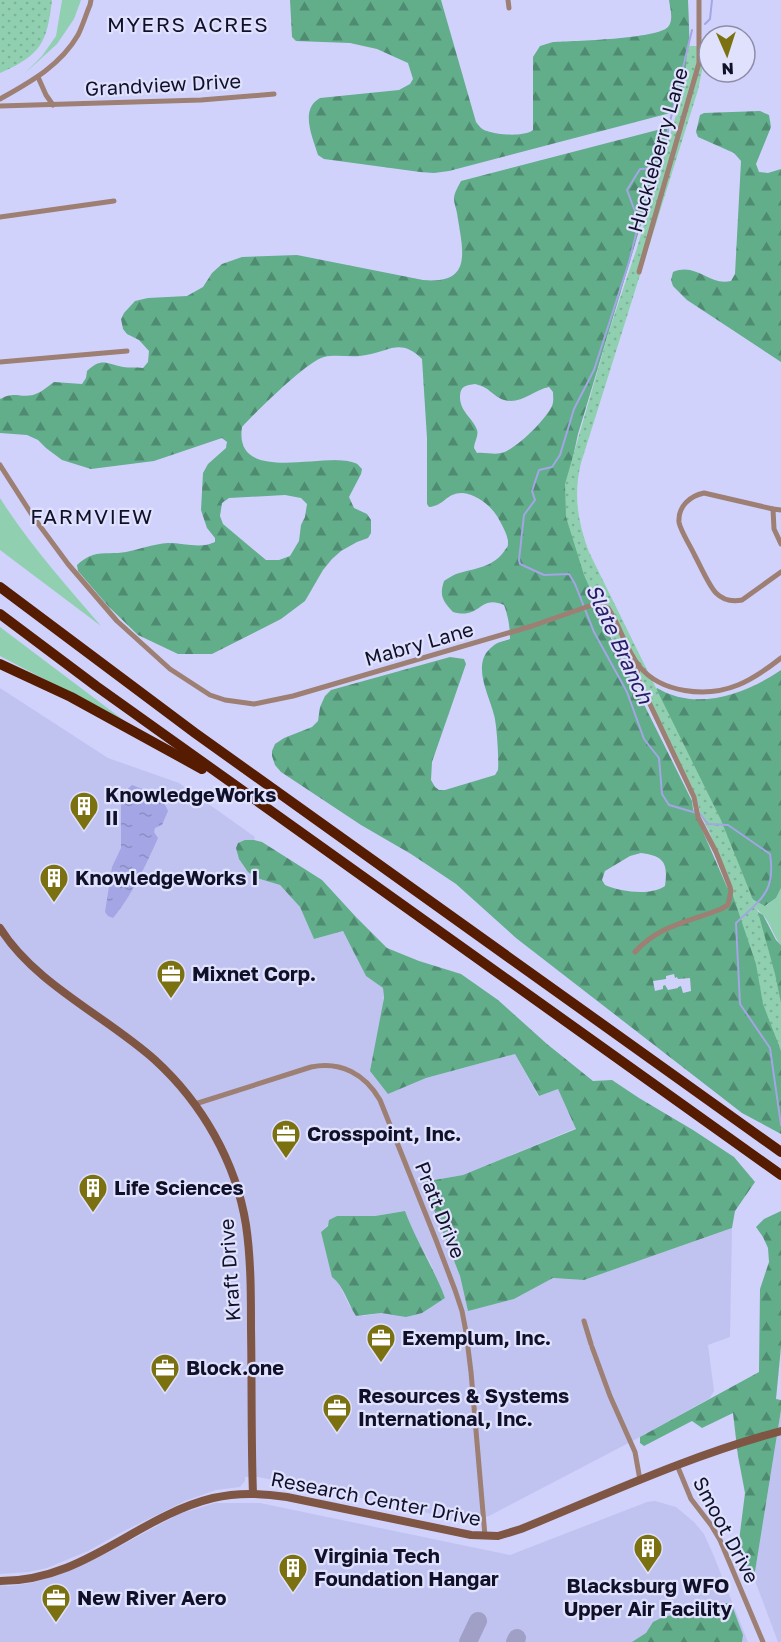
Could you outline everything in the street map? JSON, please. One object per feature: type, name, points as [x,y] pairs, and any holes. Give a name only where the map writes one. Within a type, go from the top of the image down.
[{"type":"highway","points":[[0,587],[203,740],[781,1152]]},
{"type":"highway","points":[[0,614],[96,686],[781,1175]]},
{"type":"highway","points":[[0,664],[71,698],[241,790]]},
{"type":"main road","name":"Kraft Drive","points":[[0,928],[30,965],[144,1051],[168,1073],[195,1104],[227,1161],[238,1191],[245,1222],[249,1261],[253,1494]]},
{"type":"main road","name":"Research Center Drive","points":[[0,1581],[33,1579],[54,1573],[95,1556],[152,1523],[188,1506],[223,1496],[253,1494],[296,1498],[471,1535],[498,1536],[521,1530],[731,1444],[781,1431]]},
{"type":"street","points":[[0,99],[38,78],[58,60],[77,35],[91,0]]},
{"type":"street","points":[[508,0],[509,8]]},
{"type":"street","name":"Huckleberry Lane","points":[[639,272],[699,63],[699,0]]},
{"type":"street","points":[[38,78],[53,105]]},
{"type":"street","name":"Grandview Drive","points":[[0,106],[201,100],[274,94]]},
{"type":"street","points":[[0,217],[114,201]]},
{"type":"street","points":[[0,362],[127,351]]},
{"type":"street","name":"Mabry Lane","points":[[0,465],[34,518],[68,564],[117,621],[170,669],[210,695],[225,700],[254,704],[293,696],[532,626],[596,604],[604,606],[611,612],[639,665]]},
{"type":"street","points":[[781,510],[704,493],[689,499],[681,509],[679,523],[700,567],[716,593],[727,601],[742,600],[781,572]]},
{"type":"street","points":[[773,509],[774,529],[781,544]]},
{"type":"street","points":[[635,951],[645,941],[665,928],[728,905],[730,891],[716,852],[698,817],[694,797],[638,679],[639,665],[657,681],[670,687],[700,692],[736,686],[781,658]]},
{"type":"street","name":"Pratt Drive","points":[[195,1104],[323,1065],[338,1066],[353,1072],[364,1079],[375,1091],[436,1240],[462,1311],[471,1372],[485,1537]]},
{"type":"street","points":[[584,1321],[610,1396],[635,1452],[640,1480]]},
{"type":"street","name":"Smoot Drive","points":[[677,1465],[691,1499],[720,1540],[763,1642]]},
{"type":"shaded area","points":[[0,688],[108,758],[179,783],[255,837],[254,840],[245,840],[260,879],[280,885],[300,907],[314,939],[343,931],[366,976],[383,988],[388,1094],[426,1078],[515,1054],[538,1096],[558,1089],[576,1128],[463,1175],[423,1182],[460,1276],[468,1310],[514,1299],[553,1278],[584,1280],[732,1228],[730,1337],[708,1345],[714,1391],[710,1398],[489,1516],[461,1522],[347,1495],[258,1477],[245,1477],[240,1487],[216,1490],[185,1501],[88,1551],[47,1568],[0,1574]],"holes":[[[405,1211],[414,1234],[430,1262],[445,1298],[390,1315],[381,1313],[363,1316],[350,1307],[338,1282],[321,1232],[337,1216],[375,1216]]]},
{"type":"shaded area","points":[[781,1410],[781,1642],[778,1642],[754,1578]]},
{"type":"shaded area","points":[[655,1501],[676,1507],[704,1534],[748,1642],[0,1642],[0,1585],[32,1583],[58,1575],[109,1552],[179,1514],[215,1503],[260,1503],[510,1555],[647,1502]]},
{"type":"green space","points":[[0,0],[52,0],[48,27],[40,46],[25,60],[0,73]]},
{"type":"green space","points":[[62,0],[81,0],[74,19],[57,44],[24,74],[42,56],[56,36]]},
{"type":"green space","points":[[290,0],[441,0],[476,122],[485,130],[511,135],[524,134],[533,130],[533,57],[540,46],[553,42],[614,39],[661,31],[668,27],[671,21],[669,0],[688,0],[689,59],[685,91],[674,112],[449,171],[420,172],[324,159],[318,155],[309,124],[310,109],[314,103],[320,98],[399,90],[410,84],[413,79],[408,63],[377,49],[350,43],[296,41],[292,37]]},
{"type":"green space","points":[[687,46],[697,46],[698,90],[581,463],[577,486],[578,509],[589,552],[721,820],[758,912],[781,1003],[781,1051],[763,1004],[756,964],[729,884],[701,816],[696,796],[650,706],[616,647],[584,575],[566,517],[565,484],[609,331],[637,248],[685,84]]},
{"type":"green space","points":[[760,111],[769,115],[771,127],[756,164],[759,172],[768,173],[781,169],[781,362],[687,300],[673,286],[671,280],[673,272],[681,270],[696,272],[723,282],[731,281],[735,274],[741,161],[734,153],[698,137],[696,132],[700,115],[704,113]]},
{"type":"green space","points":[[665,128],[669,131],[578,434],[567,485],[604,624],[692,801],[693,809],[727,887],[745,904],[763,915],[781,945],[781,1134],[742,1113],[516,938],[456,884],[361,825],[281,772],[275,765],[272,751],[275,744],[312,727],[318,721],[320,707],[325,696],[331,690],[450,657],[464,659],[466,664],[432,762],[431,780],[439,790],[445,790],[495,775],[498,770],[495,720],[482,670],[486,653],[495,645],[510,639],[504,605],[496,602],[484,604],[469,613],[453,612],[444,601],[442,591],[444,581],[450,577],[495,560],[507,547],[508,541],[504,528],[494,512],[487,504],[472,495],[462,493],[452,495],[434,506],[429,507],[427,504],[427,438],[422,359],[401,347],[361,356],[324,357],[294,377],[242,427],[243,445],[252,456],[266,461],[284,463],[341,460],[358,464],[362,469],[361,474],[349,497],[354,508],[367,514],[371,520],[371,533],[368,538],[341,551],[332,559],[305,601],[281,619],[212,654],[178,654],[138,635],[109,607],[78,571],[77,565],[97,554],[126,552],[152,545],[174,543],[198,545],[215,542],[201,510],[203,473],[208,464],[226,448],[227,442],[222,438],[154,461],[91,469],[62,460],[38,440],[27,435],[0,433],[0,399],[10,395],[33,395],[54,382],[82,384],[87,371],[100,363],[143,368],[148,362],[149,351],[139,340],[127,334],[123,329],[121,319],[124,313],[135,301],[187,296],[203,287],[212,273],[222,264],[242,257],[297,255],[423,280],[440,280],[451,277],[458,270],[461,262],[461,239],[454,199],[461,181]],"holes":[[[480,385],[500,398],[510,401],[521,399],[549,387],[553,392],[553,404],[537,426],[507,451],[498,454],[477,453],[474,448],[477,430],[464,411],[460,397],[462,388]],[[285,495],[301,498],[307,504],[305,517],[301,525],[299,541],[290,556],[279,560],[266,560],[223,524],[220,516],[222,503],[229,498]],[[641,853],[660,859],[666,872],[665,886],[652,891],[636,892],[605,885],[602,880],[605,871],[630,856]],[[674,974],[678,979],[690,978],[691,991],[683,993],[681,986],[668,990],[665,985],[663,989],[655,991],[653,981],[666,979],[666,976]]]},
{"type":"green space","points":[[0,498],[35,548],[101,626],[0,550]]},
{"type":"green space","points":[[0,627],[126,722],[0,656]]},
{"type":"green space","points":[[781,670],[781,888],[776,898],[765,906],[752,899],[654,692],[657,688],[688,699],[721,697],[737,693]]},
{"type":"green space","points":[[245,840],[262,842],[322,880],[387,948],[461,974],[498,1000],[593,1081],[612,1080],[734,1157],[755,1182],[735,1211],[732,1228],[584,1280],[553,1278],[514,1299],[468,1311],[460,1276],[423,1182],[463,1175],[576,1129],[558,1089],[539,1096],[515,1054],[426,1078],[388,1094],[370,1071],[384,998],[383,988],[366,976],[343,931],[314,939],[300,907],[280,885],[260,879],[248,872],[239,859],[236,848],[238,843]]},
{"type":"green space","points":[[781,888],[781,945],[766,919],[756,908],[753,899],[766,906],[776,898]]},
{"type":"green space","points":[[405,1211],[445,1298],[422,1313],[406,1317],[381,1313],[356,1316],[343,1290],[332,1277],[321,1232],[328,1226],[329,1220],[337,1216],[375,1216]]},
{"type":"green space","points":[[781,1211],[781,1347],[776,1399],[781,1400],[781,1410],[754,1578],[738,1549],[745,1493],[733,1413],[702,1428],[692,1421],[644,1446],[640,1443],[640,1437],[759,1372],[760,1289],[769,1262],[768,1248],[756,1227],[764,1219]]},
{"type":"green space","points":[[718,1603],[731,1603],[743,1635],[742,1642],[632,1642],[646,1633],[653,1622],[663,1617],[694,1610],[699,1611],[702,1615]]},
{"type":"water","points":[[132,785],[158,797],[168,811],[162,825],[155,828],[154,832],[158,838],[144,869],[113,918],[105,912],[112,867],[121,848],[121,795]]},
{"type":"waterway","name":"Slate Branch","points":[[705,24],[710,19],[712,0]]},
{"type":"waterway","name":"Slate Branch","points":[[692,30],[661,159],[655,168],[640,169],[627,190],[639,222],[629,262],[594,370],[574,409],[560,455],[552,467],[539,470],[532,491],[535,500],[524,515],[519,560],[520,564],[544,575],[569,574],[594,632],[627,692],[644,739],[659,758],[662,794],[669,805],[700,814],[708,824],[728,825],[770,854],[771,877],[765,894],[736,923],[740,1004],[770,1048],[781,1125]]},
{"type":"taxiway","points":[[468,1642],[478,1621]]},
{"type":"taxiway","points":[[515,1642],[517,1638]]},
{"type":"place","name":"KnowledgeWorks II","points":[[84,832]]},
{"type":"place","name":"KnowledgeWorks I","points":[[54,904]]},
{"type":"place","name":"Mixnet Corp.","points":[[171,1000]]},
{"type":"place","name":"Crosspoint, Inc.","points":[[286,1160]]},
{"type":"place","name":"Life Sciences","points":[[93,1214]]},
{"type":"place","name":"Exemplum, Inc.","points":[[381,1364]]},
{"type":"place","name":"Block.one","points":[[165,1394]]},
{"type":"place","name":"Resources & Systems International, Inc.","points":[[337,1434]]},
{"type":"place","name":"Blacksburg WFO Upper Air Facility","points":[[648,1574]]},
{"type":"place","name":"Virginia Tech Foundation Hangar","points":[[293,1594]]},
{"type":"place","name":"New River Aero","points":[[56,1624]]},
{"type":"district","name":"MYERS ACRES","points":[[188,25]]},
{"type":"district","name":"FARMVIEW","points":[[92,517]]}]
